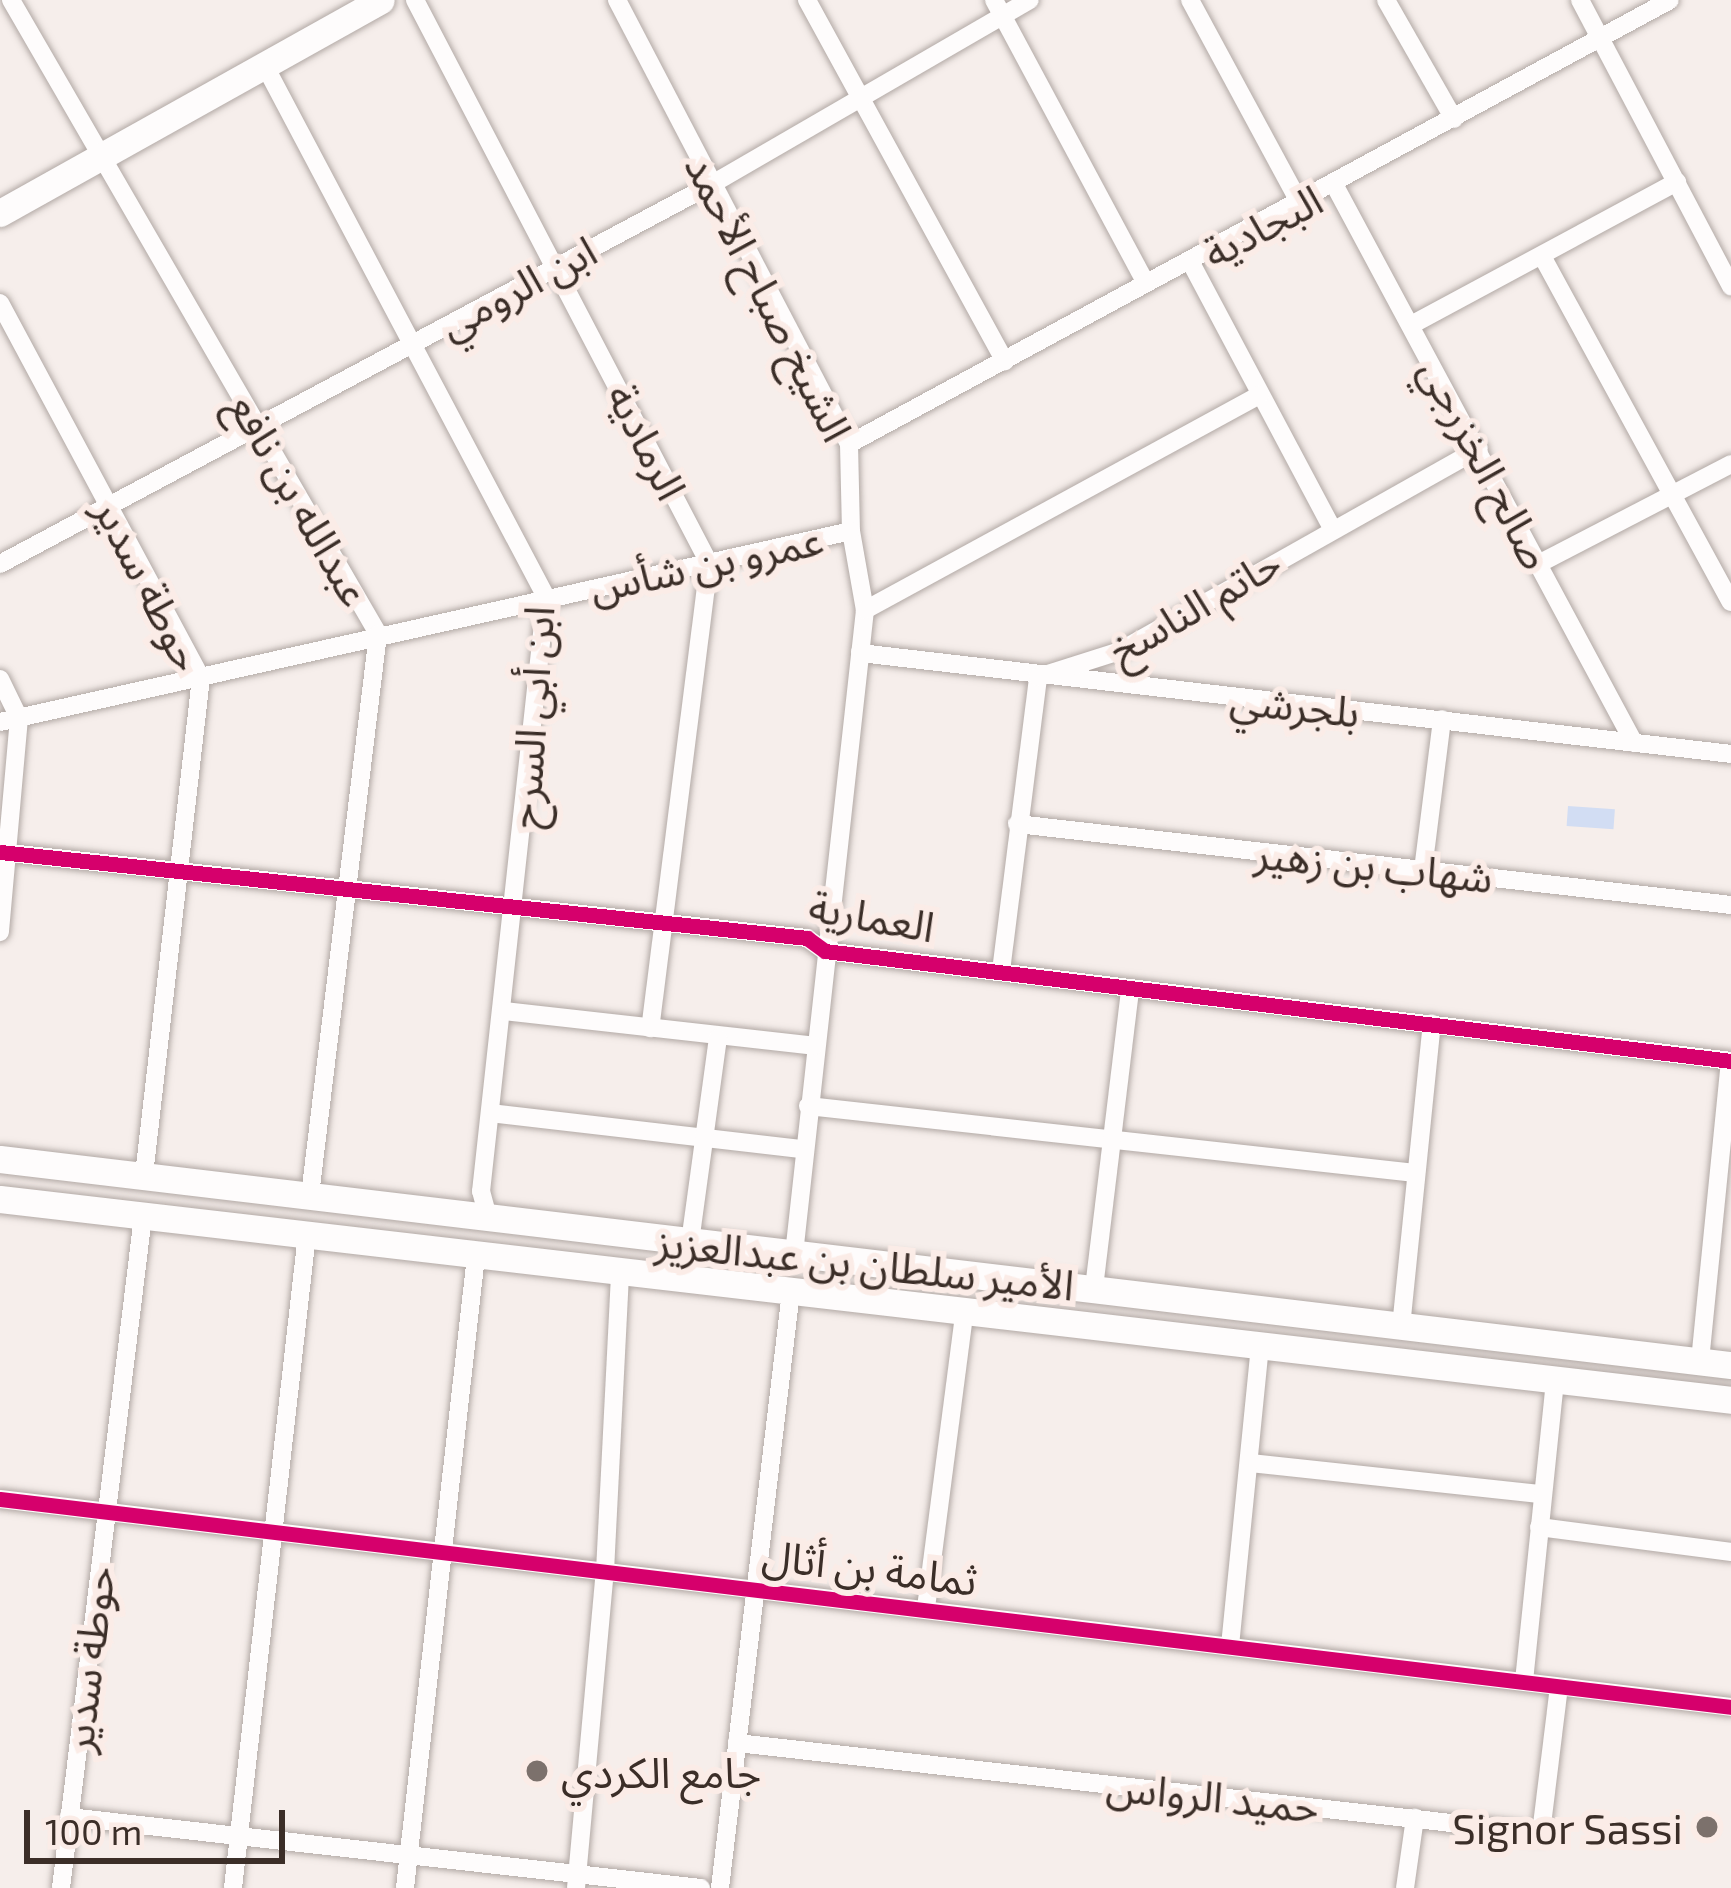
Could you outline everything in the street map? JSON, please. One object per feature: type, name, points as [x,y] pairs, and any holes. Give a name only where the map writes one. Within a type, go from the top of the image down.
[{"type":"street","name":"عبدالله بن نافع","points":[[11,0],[106,153],[378,634],[310,1195]]},
{"type":"street","points":[[0,213],[381,0]]},
{"type":"street","name":"الرمادية","points":[[415,0],[557,263],[709,563]]},
{"type":"street","name":"الشيخ صباح الأحمد","points":[[616,0],[849,444],[850,531],[865,610],[794,1254]]},
{"type":"street","points":[[807,0],[1005,361]]},
{"type":"street","name":"ابن الرومي","points":[[0,564],[113,508],[257,424],[714,183],[864,97],[998,8],[1030,0]]},
{"type":"street","points":[[1190,0],[1301,205]]},
{"type":"street","points":[[1386,0],[1454,119]]},
{"type":"street","points":[[1580,0],[1731,287]]},
{"type":"street","name":"البجادية","points":[[849,444],[1301,205],[1670,0]]},
{"type":"street","points":[[998,8],[1146,283]]},
{"type":"street","name":"ابن أبي السرح","points":[[265,66],[546,597],[481,1191],[488,1217]]},
{"type":"street","points":[[1413,324],[1677,182]]},
{"type":"street","name":"صالح الخزرجي","points":[[1335,186],[1634,743]]},
{"type":"street","points":[[1542,256],[1731,602]]},
{"type":"street","points":[[1191,263],[1331,526]]},
{"type":"street","name":"حوطة سدير","points":[[0,303],[202,678],[184,875],[144,1175]]},
{"type":"street","points":[[865,610],[1260,395]]},
{"type":"street","name":"حاتم الناسخ","points":[[1038,677],[1120,651],[1331,526],[1479,448]]},
{"type":"street","points":[[1540,563],[1731,464]]},
{"type":"street","name":"عمرو بن شأس","points":[[9,720],[850,531]]},
{"type":"street","points":[[650,1028],[709,563]]},
{"type":"street","name":"بلجرشي","points":[[860,653],[1731,754]]},
{"type":"street","points":[[1001,971],[1038,677]]},
{"type":"street","points":[[0,679],[9,720],[0,932]]},
{"type":"street","points":[[1423,870],[1442,719]]},
{"type":"street","name":"شهاب بن زهير","points":[[1017,824],[1731,904]]},
{"type":"street","name":"العمارية","points":[[4,852],[184,875],[807,938],[825,951],[1731,1061]]},
{"type":"street","points":[[1094,1288],[1130,989]]},
{"type":"street","points":[[504,1011],[814,1046]]},
{"type":"street","points":[[1401,1327],[1432,1024]]},
{"type":"street","points":[[690,1242],[718,1038]]},
{"type":"street","points":[[1700,1360],[1731,1061]]},
{"type":"street","points":[[808,1106],[1415,1173]]},
{"type":"street","points":[[490,1113],[803,1149]]},
{"type":"street","name":"الأمير سلطان بن عبدالعزيز","points":[[0,1159],[1731,1364]]},
{"type":"street","name":"الأمير سلطان بن عبدالعزيز","points":[[0,1199],[1731,1400]]},
{"type":"street","name":"حوطة سدير","points":[[61,1888],[143,1216]]},
{"type":"street","points":[[232,1888],[308,1234]]},
{"type":"street","points":[[405,1888],[476,1256]]},
{"type":"street","points":[[577,1880],[605,1571],[620,1274]]},
{"type":"street","points":[[720,1888],[791,1292]]},
{"type":"street","points":[[926,1609],[964,1314]]},
{"type":"street","points":[[1230,1646],[1260,1346]]},
{"type":"street","points":[[1524,1681],[1555,1380]]},
{"type":"street","points":[[1250,1463],[1542,1494]]},
{"type":"street","name":"ثمامة بن أثال","points":[[0,1499],[1731,1707]]},
{"type":"street","points":[[1539,1527],[1731,1552]]},
{"type":"street","name":"حميد الرواس","points":[[737,1743],[1541,1833],[1559,1687]]},
{"type":"street","points":[[69,1817],[409,1854],[577,1880],[701,1888]]},
{"type":"street","points":[[1405,1888],[1415,1817]]},
{"type":"water","points":[[1568,806],[1615,809],[1613,829],[1567,826]]},
{"type":"cycle path","points":[[0,852],[807,938],[825,951],[1731,1061]]},
{"type":"cycle path","points":[[0,1499],[1731,1707]]},
{"type":"place","name":"جامع الكردي","points":[[537,1771]]},
{"type":"place","name":"Signor Sassi","points":[[1707,1827]]}]
